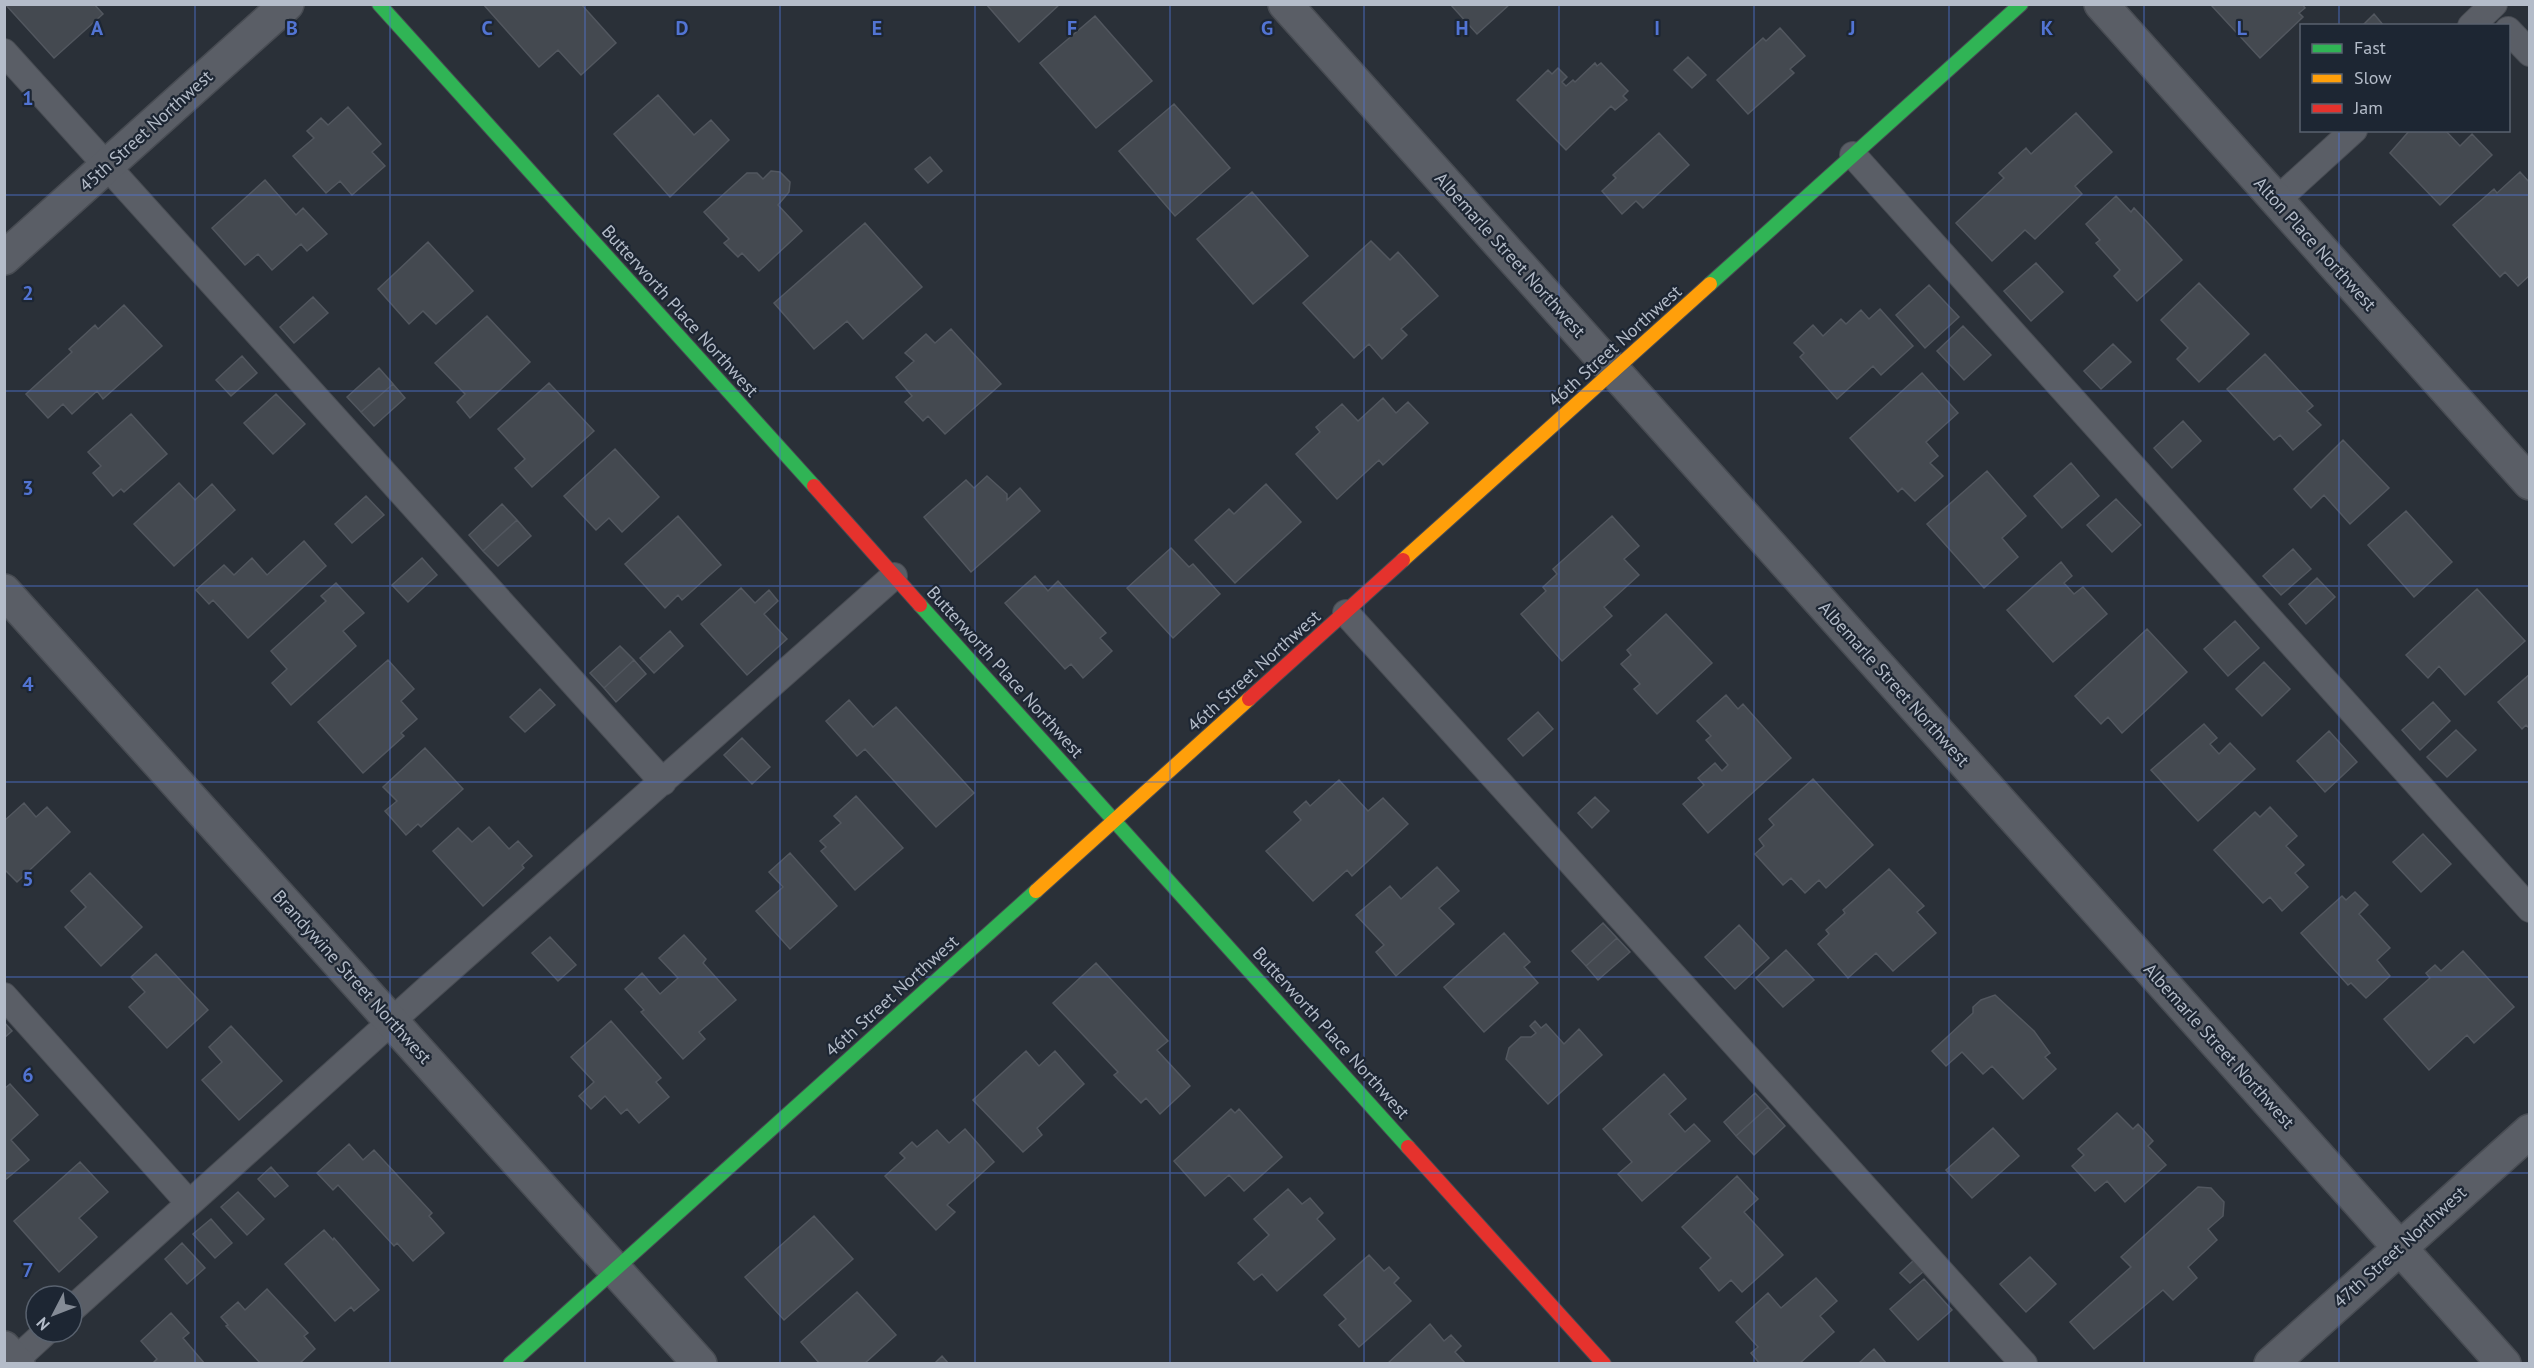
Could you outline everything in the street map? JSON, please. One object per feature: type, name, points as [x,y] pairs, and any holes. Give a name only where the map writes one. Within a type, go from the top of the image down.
[{"type":"street","name":"45th Street Northwest","points":[[4,258],[287,4]]},
{"type":"street","name":"Butterworth Place Northwest","points":[[379,4],[1604,1364]]},
{"type":"street","name":"Albemarle Street Northwest","points":[[1285,4],[2504,1364]]},
{"type":"street","name":"46th Street Northwest","points":[[510,1364],[2021,4]]},
{"type":"street","name":"Alton Place Northwest","points":[[2101,4],[2529,483]]},
{"type":"street","name":"Brandywine Street Northwest","points":[[4,591],[700,1364]]},
{"type":"street","name":"47th Street Northwest","points":[[2271,1364],[2529,1131]]},
{"type":"lane","points":[[2510,32],[2529,53]]},
{"type":"lane","points":[[4,52],[663,782]]},
{"type":"lane","points":[[2277,200],[2352,132]]},
{"type":"lane","points":[[1853,155],[2529,909]]},
{"type":"lane","points":[[84,1298],[392,1021],[894,576]]},
{"type":"lane","points":[[1346,613],[2024,1364]]},
{"type":"lane","points":[[4,996],[189,1203]]},
{"type":"lane","points":[[12,1359],[31,1344]]},
{"type":"building","points":[[5,4],[94,4],[103,14],[54,58]]},
{"type":"building","points":[[483,4],[581,4],[616,43],[581,75],[558,50],[539,67]]},
{"type":"building","points":[[986,4],[1060,4],[1019,42]]},
{"type":"building","points":[[1450,4],[1510,4],[1477,34]]},
{"type":"building","points":[[2302,4],[2305,8],[2299,13],[2303,17],[2260,58],[2211,5]]},
{"type":"building","points":[[2374,14],[2382,24],[2364,24]]},
{"type":"building","points":[[1095,16],[1152,81],[1096,128],[1040,63]]},
{"type":"building","points":[[1780,28],[1805,56],[1790,69],[1794,73],[1748,114],[1717,80],[1763,38],[1766,41]]},
{"type":"building","points":[[1688,57],[1706,75],[1692,88],[1674,70]]},
{"type":"building","points":[[1595,63],[1597,66],[1601,63],[1628,91],[1623,96],[1627,100],[1615,110],[1611,106],[1566,150],[1517,100],[1548,70],[1552,74],[1558,68],[1567,77],[1562,82],[1566,86],[1573,80],[1575,82]]},
{"type":"building","points":[[658,95],[694,135],[711,120],[729,140],[670,197],[614,134]]},
{"type":"building","points":[[1174,104],[1230,168],[1175,216],[1119,151]]},
{"type":"building","points":[[348,107],[381,144],[372,152],[385,166],[352,195],[340,181],[326,193],[293,156],[314,138],[307,131],[321,118],[328,125]]},
{"type":"building","points":[[2076,113],[2112,152],[2075,186],[2082,194],[2035,239],[2025,230],[1992,261],[1956,223],[2004,178],[1999,173],[2026,148],[2031,154]]},
{"type":"building","points":[[2408,132],[2447,132],[2460,146],[2472,134],[2492,155],[2440,205],[2390,153]]},
{"type":"building","points":[[1659,133],[1689,165],[1643,208],[1636,201],[1622,214],[1602,191],[1616,178],[1613,175]]},
{"type":"building","points":[[930,157],[942,171],[928,183],[915,169]]},
{"type":"building","points":[[771,171],[780,172],[790,182],[789,192],[778,205],[802,231],[759,271],[742,253],[738,257],[724,243],[729,239],[704,212],[747,173],[757,173],[763,179]]},
{"type":"building","points":[[2520,172],[2530,183],[2530,275],[2518,286],[2505,272],[2500,277],[2453,225],[2494,189],[2497,193]]},
{"type":"building","points":[[265,180],[296,215],[303,208],[327,234],[307,251],[301,244],[272,270],[258,254],[245,265],[212,228]]},
{"type":"building","points":[[1252,192],[1308,256],[1253,304],[1197,239]]},
{"type":"building","points":[[2116,196],[2131,212],[2134,208],[2182,260],[2137,301],[2114,276],[2120,270],[2096,243],[2100,240],[2086,224]]},
{"type":"building","points":[[865,223],[922,287],[863,339],[847,321],[814,349],[774,303]]},
{"type":"building","points":[[1371,241],[1390,260],[1398,252],[1438,296],[1401,329],[1407,335],[1382,359],[1369,344],[1354,358],[1303,303]]},
{"type":"building","points":[[428,242],[473,291],[436,324],[423,311],[409,324],[378,289]]},
{"type":"building","points":[[2036,263],[2063,292],[2031,321],[2004,291]]},
{"type":"building","points":[[2199,283],[2249,334],[2199,382],[2177,359],[2188,348],[2161,320]]},
{"type":"building","points":[[1929,285],[1959,317],[1925,348],[1896,315]]},
{"type":"building","points":[[313,297],[328,313],[294,343],[280,327]]},
{"type":"building","points":[[124,305],[162,346],[103,399],[97,391],[72,414],[63,404],[48,418],[26,394],[72,352],[69,349],[95,325],[98,329]]},
{"type":"building","points":[[1880,309],[1913,346],[1881,375],[1873,366],[1837,399],[1800,357],[1804,353],[1794,343],[1813,325],[1823,336],[1841,319],[1846,324],[1861,310],[1869,319]]},
{"type":"building","points":[[487,316],[530,362],[470,418],[457,402],[465,394],[435,363]]},
{"type":"building","points":[[1963,326],[1991,355],[1964,380],[1937,351]]},
{"type":"building","points":[[951,329],[1001,384],[945,434],[928,416],[923,421],[905,402],[912,396],[896,377],[914,361],[905,353],[926,334],[935,343]]},
{"type":"building","points":[[2113,344],[2131,362],[2101,389],[2084,371]]},
{"type":"building","points":[[2265,354],[2313,406],[2307,411],[2321,425],[2293,450],[2280,435],[2274,440],[2227,389]]},
{"type":"building","points":[[242,356],[257,373],[231,396],[216,380]]},
{"type":"building","points":[[379,368],[393,384],[361,412],[347,397]]},
{"type":"building","points":[[1922,373],[1958,413],[1926,442],[1938,456],[1930,463],[1943,476],[1915,501],[1902,488],[1898,492],[1850,438]]},
{"type":"building","points":[[549,383],[594,431],[532,487],[515,468],[525,459],[498,429]]},
{"type":"building","points":[[393,384],[405,398],[374,426],[361,412]]},
{"type":"building","points":[[276,394],[305,424],[273,454],[244,423]]},
{"type":"building","points":[[1383,398],[1396,413],[1408,402],[1428,423],[1383,465],[1379,460],[1337,499],[1296,454],[1320,432],[1316,427],[1342,404],[1358,421]]},
{"type":"building","points":[[131,414],[167,454],[124,492],[121,489],[113,496],[93,473],[101,466],[88,452]]},
{"type":"building","points":[[2183,421],[2201,441],[2172,468],[2154,448]]},
{"type":"building","points":[[2343,440],[2389,488],[2350,524],[2324,495],[2311,508],[2294,489]]},
{"type":"building","points":[[615,449],[659,497],[622,532],[609,518],[596,530],[564,496]]},
{"type":"building","points":[[2071,463],[2099,496],[2062,528],[2034,496]]},
{"type":"building","points":[[1987,471],[2026,516],[2002,538],[2018,557],[1984,588],[1927,524]]},
{"type":"building","points":[[987,476],[1007,494],[1007,500],[1020,488],[1040,511],[971,572],[924,517],[966,480],[974,488]]},
{"type":"building","points":[[179,483],[195,500],[212,484],[235,510],[174,566],[134,524]]},
{"type":"building","points":[[1266,484],[1301,522],[1235,583],[1195,540],[1229,509],[1234,514]]},
{"type":"building","points":[[366,496],[384,515],[352,543],[335,524]]},
{"type":"building","points":[[2116,499],[2141,525],[2112,552],[2087,525]]},
{"type":"building","points":[[502,504],[517,520],[483,551],[469,535]]},
{"type":"building","points":[[2406,511],[2452,562],[2414,597],[2368,545]]},
{"type":"building","points":[[678,516],[721,565],[682,600],[678,595],[665,608],[625,564]]},
{"type":"building","points":[[1612,516],[1639,546],[1624,559],[1639,575],[1604,607],[1612,616],[1562,661],[1521,614],[1546,591],[1543,587],[1557,574],[1553,569]]},
{"type":"building","points":[[517,520],[531,536],[498,566],[483,551]]},
{"type":"building","points":[[304,541],[326,566],[248,638],[213,600],[209,604],[196,590],[224,565],[234,575],[252,558],[267,575]]},
{"type":"building","points":[[1171,548],[1189,567],[1193,564],[1220,594],[1173,638],[1127,588]]},
{"type":"building","points":[[2293,549],[2311,569],[2281,595],[2263,576]]},
{"type":"building","points":[[422,558],[437,575],[408,602],[392,585]]},
{"type":"building","points":[[2061,562],[2072,576],[2064,583],[2074,594],[2083,587],[2107,614],[2053,662],[2007,610]]},
{"type":"building","points":[[1035,576],[1048,591],[1058,581],[1106,633],[1100,638],[1112,651],[1083,678],[1071,664],[1065,669],[1005,603]]},
{"type":"building","points":[[2317,578],[2335,597],[2306,624],[2289,604]]},
{"type":"building","points":[[336,583],[364,613],[343,631],[356,646],[291,705],[272,683],[287,669],[271,651],[326,601],[321,596]]},
{"type":"building","points":[[741,588],[755,603],[769,590],[778,601],[764,614],[787,639],[747,675],[701,624]]},
{"type":"building","points":[[2477,589],[2525,641],[2465,695],[2439,666],[2428,678],[2406,655]]},
{"type":"building","points":[[1666,614],[1712,663],[1657,714],[1634,689],[1640,684],[1621,664],[1631,655],[1627,650]]},
{"type":"building","points":[[2235,621],[2259,648],[2228,676],[2204,649]]},
{"type":"building","points":[[2147,629],[2187,672],[2122,733],[2108,717],[2101,724],[2075,696]]},
{"type":"building","points":[[670,631],[683,646],[654,673],[640,658]]},
{"type":"building","points":[[620,646],[634,660],[604,688],[590,673]]},
{"type":"building","points":[[388,660],[414,689],[401,701],[417,719],[401,733],[404,736],[363,773],[318,722]]},
{"type":"building","points":[[634,660],[646,674],[616,702],[604,688]]},
{"type":"building","points":[[2264,662],[2290,689],[2262,716],[2236,689]]},
{"type":"building","points":[[2530,674],[2530,729],[2526,725],[2522,729],[2498,702]]},
{"type":"building","points":[[540,689],[555,705],[525,732],[510,717]]},
{"type":"building","points":[[1726,695],[1738,709],[1743,704],[1791,758],[1708,833],[1683,804],[1704,785],[1698,778],[1715,763],[1722,771],[1728,765],[1706,740],[1711,736],[1697,721]]},
{"type":"building","points":[[849,700],[873,727],[896,707],[974,793],[936,827],[865,749],[857,756],[826,721]]},
{"type":"building","points":[[2433,702],[2450,721],[2420,750],[2402,730]]},
{"type":"building","points":[[1538,712],[1553,729],[1523,756],[1508,739]]},
{"type":"building","points":[[2204,724],[2217,738],[2210,744],[2219,754],[2230,743],[2255,769],[2198,821],[2151,770]]},
{"type":"building","points":[[2456,730],[2476,750],[2447,777],[2427,757]]},
{"type":"building","points":[[2329,731],[2357,762],[2325,792],[2297,761]]},
{"type":"building","points":[[742,738],[770,767],[752,784],[724,755]]},
{"type":"building","points":[[425,748],[463,789],[421,827],[418,824],[406,835],[385,811],[397,801],[383,787]]},
{"type":"building","points":[[1813,779],[1873,845],[1826,888],[1819,880],[1805,893],[1791,878],[1783,885],[1755,854],[1764,846],[1759,839],[1774,825],[1769,819]]},
{"type":"building","points":[[1339,780],[1368,811],[1383,798],[1408,824],[1352,876],[1347,870],[1313,901],[1266,851],[1301,820],[1294,812],[1306,801],[1310,806]]},
{"type":"building","points":[[856,796],[903,848],[855,890],[821,851],[826,847],[820,841],[841,823],[834,816]]},
{"type":"building","points":[[1595,797],[1609,811],[1592,828],[1578,813]]},
{"type":"building","points":[[24,803],[36,817],[47,807],[70,832],[17,882],[4,869],[4,821]]},
{"type":"building","points":[[2270,807],[2297,836],[2286,846],[2304,865],[2295,873],[2308,887],[2282,911],[2270,897],[2263,903],[2214,850],[2255,812],[2260,817]]},
{"type":"building","points":[[489,827],[509,849],[518,841],[532,856],[522,865],[524,868],[483,906],[433,851],[458,828],[472,842]]},
{"type":"building","points":[[2423,834],[2451,864],[2421,892],[2393,862]]},
{"type":"building","points":[[790,853],[837,906],[790,949],[756,911],[783,887],[769,872]]},
{"type":"building","points":[[1437,867],[1459,891],[1439,908],[1454,924],[1396,976],[1376,952],[1384,945],[1356,915],[1390,886],[1401,899]]},
{"type":"building","points":[[1889,869],[1924,906],[1917,912],[1936,933],[1893,971],[1876,953],[1848,978],[1818,944],[1829,934],[1826,930],[1845,913],[1843,910]]},
{"type":"building","points":[[90,873],[142,927],[101,966],[65,927],[86,907],[71,891]]},
{"type":"building","points":[[2355,892],[2368,905],[2359,914],[2390,948],[2377,960],[2390,976],[2366,998],[2351,983],[2348,985],[2301,933],[2342,896],[2346,900]]},
{"type":"building","points":[[1603,923],[1617,938],[1586,966],[1572,951]]},
{"type":"building","points":[[1739,925],[1769,958],[1735,989],[1705,957]]},
{"type":"building","points":[[1504,933],[1530,962],[1524,967],[1538,983],[1484,1032],[1444,987]]},
{"type":"building","points":[[684,935],[706,959],[703,963],[736,1000],[699,1032],[705,1039],[683,1059],[641,1012],[644,1010],[625,989],[642,973],[660,994],[678,978],[659,958]]},
{"type":"building","points":[[550,937],[576,965],[558,981],[532,953]]},
{"type":"building","points":[[1617,938],[1630,952],[1598,980],[1586,966]]},
{"type":"building","points":[[1786,950],[1814,980],[1783,1007],[1756,978]]},
{"type":"building","points":[[2463,951],[2514,1007],[2474,1043],[2467,1035],[2429,1070],[2384,1019],[2430,978],[2426,973],[2435,965],[2441,971]]},
{"type":"building","points":[[156,954],[208,1010],[167,1048],[129,1007],[145,992],[131,977]]},
{"type":"building","points":[[1096,963],[1168,1041],[1157,1050],[1190,1086],[1160,1114],[1146,1098],[1141,1103],[1114,1075],[1118,1072],[1053,1003]]},
{"type":"building","points":[[1995,995],[2034,1031],[2050,1053],[2045,1057],[2056,1069],[2023,1099],[1992,1066],[1983,1074],[1962,1052],[1946,1066],[1932,1051],[1973,1013],[1973,1007],[1981,1000]]},
{"type":"building","points":[[611,1021],[661,1078],[656,1082],[669,1097],[639,1123],[627,1109],[621,1114],[605,1096],[591,1109],[579,1096],[594,1082],[571,1057]]},
{"type":"building","points":[[1535,1021],[1541,1028],[1546,1024],[1564,1044],[1579,1029],[1602,1055],[1548,1104],[1506,1059],[1509,1048],[1521,1037],[1531,1037],[1536,1033],[1530,1026]]},
{"type":"building","points":[[4,1022],[12,1031],[4,1038]]},
{"type":"building","points":[[231,1026],[282,1081],[239,1120],[202,1080],[222,1062],[209,1047]]},
{"type":"building","points":[[1026,1051],[1039,1066],[1055,1051],[1084,1084],[1037,1128],[1042,1135],[1023,1152],[973,1100]]},
{"type":"building","points":[[1664,1074],[1686,1099],[1669,1114],[1685,1132],[1694,1124],[1710,1141],[1642,1201],[1618,1174],[1632,1162],[1603,1129]]},
{"type":"building","points":[[10,1084],[38,1115],[11,1140],[29,1160],[4,1181],[4,1089]]},
{"type":"building","points":[[1755,1093],[1768,1107],[1736,1136],[1724,1122]]},
{"type":"building","points":[[1768,1107],[1785,1126],[1754,1155],[1736,1136]]},
{"type":"building","points":[[1231,1109],[1235,1113],[1239,1109],[1282,1157],[1244,1191],[1229,1175],[1205,1196],[1174,1161]]},
{"type":"building","points":[[2117,1113],[2133,1129],[2138,1124],[2153,1141],[2148,1146],[2166,1165],[2125,1202],[2107,1181],[2095,1191],[2072,1166],[2084,1155],[2078,1149]]},
{"type":"building","points":[[1993,1128],[2019,1156],[1972,1198],[1946,1170]]},
{"type":"building","points":[[965,1129],[994,1162],[947,1205],[955,1212],[936,1230],[885,1176],[905,1158],[900,1153],[912,1142],[917,1147],[937,1130],[949,1143]]},
{"type":"building","points":[[349,1144],[363,1160],[374,1150],[432,1213],[429,1216],[444,1233],[413,1261],[397,1243],[394,1246],[338,1185],[333,1190],[317,1173]]},
{"type":"building","points":[[80,1162],[108,1192],[79,1218],[97,1237],[59,1272],[14,1221]]},
{"type":"building","points":[[271,1167],[288,1186],[275,1197],[258,1179]]},
{"type":"building","points":[[1737,1176],[1758,1199],[1744,1212],[1783,1255],[1742,1292],[1731,1280],[1719,1291],[1700,1268],[1711,1258],[1682,1227]]},
{"type":"building","points":[[2198,1187],[2211,1188],[2224,1202],[2223,1216],[2208,1229],[2217,1240],[2188,1267],[2197,1278],[2173,1300],[2163,1290],[2094,1349],[2070,1322],[2131,1267],[2121,1257]]},
{"type":"building","points":[[1288,1189],[1302,1204],[1310,1198],[1323,1213],[1317,1219],[1335,1239],[1277,1291],[1262,1274],[1254,1280],[1238,1263],[1269,1235],[1254,1219]]},
{"type":"building","points":[[238,1192],[264,1219],[247,1235],[221,1207]]},
{"type":"building","points":[[814,1216],[853,1259],[784,1320],[745,1277]]},
{"type":"building","points":[[211,1219],[232,1243],[215,1258],[193,1234]]},
{"type":"building","points":[[324,1230],[333,1240],[334,1238],[379,1290],[354,1311],[351,1307],[335,1321],[285,1264]]},
{"type":"building","points":[[182,1243],[205,1268],[187,1284],[165,1259]]},
{"type":"building","points":[[1369,1255],[1384,1271],[1389,1267],[1399,1278],[1394,1283],[1411,1301],[1359,1347],[1339,1325],[1346,1319],[1324,1295]]},
{"type":"building","points":[[2030,1257],[2056,1284],[2026,1312],[2000,1284]]},
{"type":"building","points":[[1914,1260],[1924,1271],[1910,1283],[1900,1273]]},
{"type":"building","points":[[1816,1278],[1837,1301],[1820,1316],[1834,1332],[1799,1364],[1760,1364],[1751,1353],[1758,1347],[1736,1322],[1768,1293],[1781,1308]]},
{"type":"building","points":[[1924,1279],[1952,1310],[1918,1340],[1890,1309]]},
{"type":"building","points":[[267,1289],[308,1333],[304,1336],[315,1349],[299,1364],[261,1364],[226,1326],[228,1325],[221,1317],[238,1302],[245,1310]]},
{"type":"building","points":[[857,1292],[896,1335],[864,1364],[820,1364],[801,1342]]},
{"type":"building","points":[[171,1313],[189,1333],[183,1338],[205,1364],[152,1364],[157,1359],[141,1341]]},
{"type":"building","points":[[1430,1324],[1444,1341],[1451,1335],[1461,1346],[1455,1352],[1466,1364],[1387,1364]]},
{"type":"building","points":[[1874,1349],[1887,1364],[1858,1364]]},
{"type":"building","points":[[942,1356],[949,1364],[934,1364]]},
{"type":"traffic: fast","points":[[379,4],[814,486]]},
{"type":"traffic: fast","points":[[1710,284],[2021,4]]},
{"type":"traffic: fast","points":[[920,605],[1408,1147]]},
{"type":"traffic: fast","points":[[510,1364],[1036,891]]},
{"type":"traffic: slow","points":[[1403,560],[1710,284]]},
{"type":"traffic: slow","points":[[1036,891],[1249,699]]},
{"type":"traffic: jam","points":[[814,486],[920,605]]},
{"type":"traffic: jam","points":[[1249,699],[1403,560]]},
{"type":"traffic: jam","points":[[1408,1147],[1604,1364]]}]
